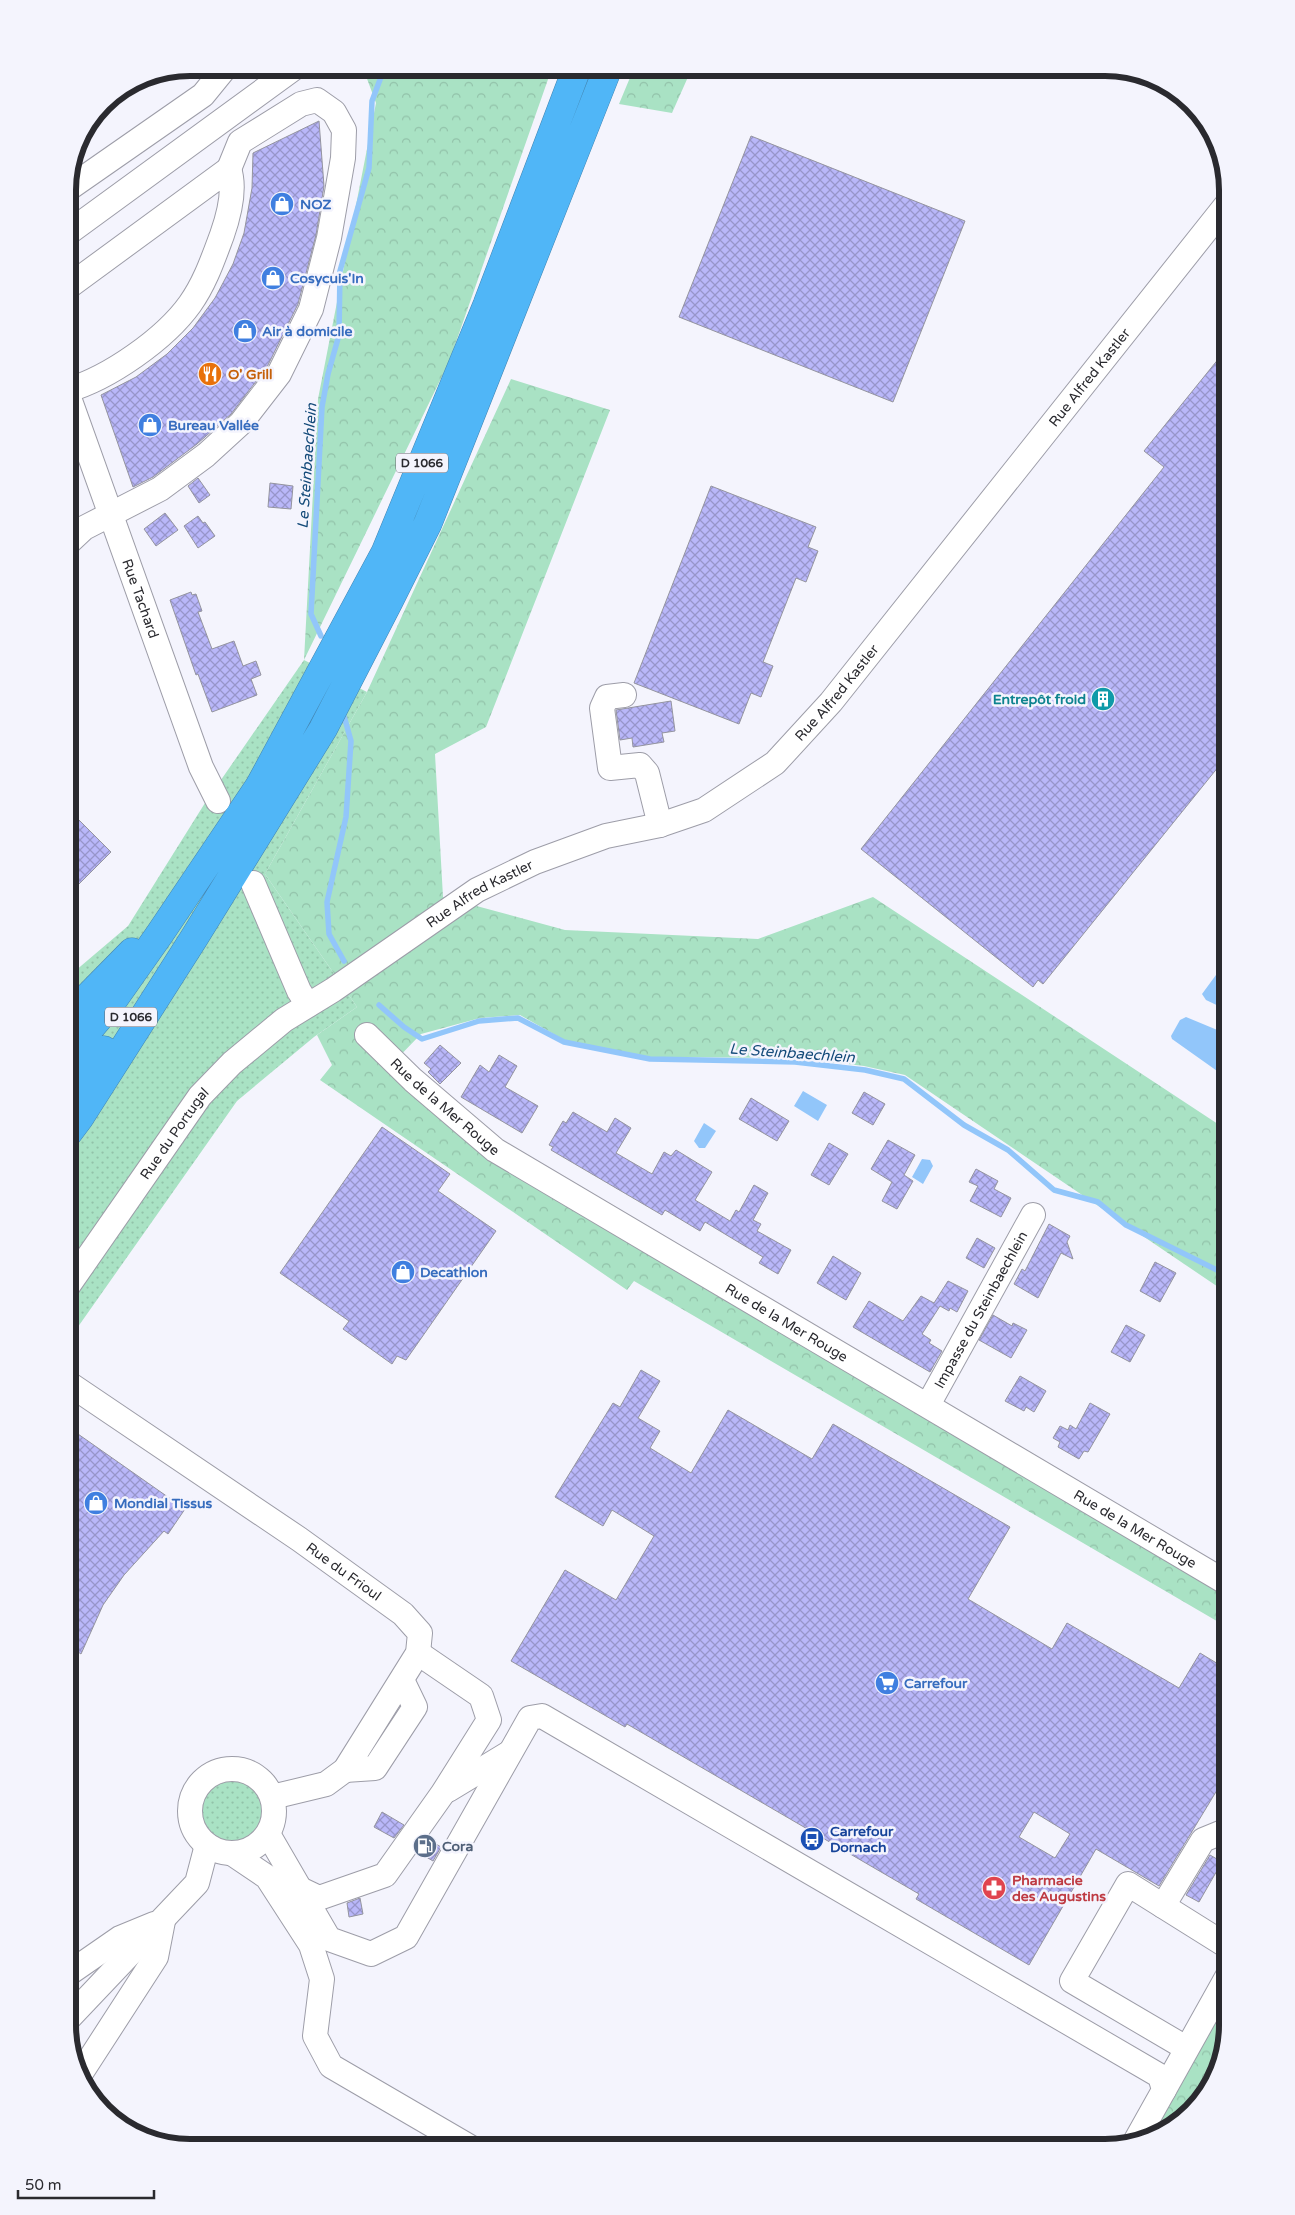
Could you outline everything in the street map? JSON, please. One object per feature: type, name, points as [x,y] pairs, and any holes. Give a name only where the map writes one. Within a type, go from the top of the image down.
[{"type":"highway","name":"D 1066","points":[[76,1045],[109,1006],[160,935],[260,784],[385,552],[487,305],[574,76]]},
{"type":"highway","name":"D 1066","points":[[76,1086],[194,938],[323,729],[428,523],[605,76]]},
{"type":"highway","points":[[76,1009],[128,954],[160,935]]},
{"type":"highway","points":[[76,1122],[194,938]]},
{"type":"street","points":[[76,183],[203,95],[218,76]]},
{"type":"street","points":[[76,227],[265,76]]},
{"type":"street","points":[[76,281],[229,169],[240,142],[301,104],[316,100],[334,112],[344,130],[343,158],[330,238],[311,309],[279,374],[241,423],[206,455],[160,489],[84,528],[76,536]]},
{"type":"street","points":[[76,387],[114,370],[149,345],[190,304],[210,270],[227,222],[233,180],[229,169]]},
{"type":"street","name":"Rue Alfred Kastler","points":[[308,1005],[477,890],[535,862],[606,836],[660,825],[704,810],[776,763],[831,702],[1219,215]]},
{"type":"street","name":"Rue Tachard","points":[[76,418],[201,767],[218,802]]},
{"type":"street","points":[[624,695],[607,697],[602,708],[610,768],[640,765],[647,773],[660,825]]},
{"type":"street","points":[[253,883],[299,991],[308,1005]]},
{"type":"street","name":"Rue du Portugal","points":[[76,1274],[200,1096],[232,1063],[284,1020],[308,1005]]},
{"type":"street","name":"Rue de la Mer Rouge","points":[[367,1034],[413,1080],[496,1150],[1219,1578]]},
{"type":"street","name":"Impasse du Steinbaechlein","points":[[928,1405],[1033,1215]]},
{"type":"street","name":"Rue du Frioul","points":[[76,1388],[299,1539],[403,1614],[420,1633],[418,1653]]},
{"type":"street","points":[[272,1797],[326,1784],[345,1770],[418,1653],[481,1696],[489,1720],[443,1793],[385,1875],[319,1898],[298,1888]]},
{"type":"street","points":[[268,1834],[298,1888],[330,1939],[371,1954],[406,1937],[530,1718],[542,1716],[1160,2076],[1164,2090]]},
{"type":"street","points":[[443,1793],[511,1752]]},
{"type":"street","points":[[233,1768],[246,1770],[257,1776],[266,1786],[272,1797],[273,1823],[268,1834],[247,1851],[233,1854],[220,1852],[207,1845],[197,1835],[191,1823],[189,1809],[192,1795],[208,1775],[220,1770],[233,1768]]},
{"type":"street","points":[[1163,1906],[1203,1840],[1219,1833]]},
{"type":"street","points":[[76,2011],[197,1883],[207,1845]]},
{"type":"street","points":[[233,1854],[267,1877],[311,1945],[322,1979],[315,2036],[331,2066],[456,2139]]},
{"type":"street","points":[[1186,2048],[1072,1981],[1128,1884],[1219,1940]]},
{"type":"street","points":[[76,1968],[120,1938],[163,1921]]},
{"type":"street","points":[[85,2067],[156,1957],[163,1921]]},
{"type":"street","points":[[1140,2133],[1219,1992]]},
{"type":"green space","points":[[366,76],[549,76],[449,362],[304,660],[318,399],[376,103]]},
{"type":"green space","points":[[631,76],[688,76],[672,113],[619,104]]},
{"type":"green space","points":[[511,379],[610,410],[486,727],[435,754],[443,897],[565,930],[758,939],[873,897],[1219,1125],[1219,1288],[905,1075],[864,1066],[797,1058],[650,1057],[566,1041],[520,1015],[480,1018],[421,1034],[389,1067],[493,1158],[1219,1589],[1219,1622],[634,1281],[627,1290],[320,1080],[332,1065],[317,1035],[357,1007],[265,874],[367,692]]},
{"type":"green space","points":[[304,660],[367,692],[265,874],[357,1007],[314,1037],[237,1101],[76,1330],[76,970],[128,926],[205,803]]},
{"type":"green space","points":[[233,1779],[245,1782],[255,1788],[261,1798],[264,1810],[261,1822],[255,1832],[245,1838],[233,1841],[221,1838],[211,1832],[205,1822],[202,1810],[205,1798],[211,1788],[221,1782]]},
{"type":"green space","points":[[1219,2008],[1218,2039],[1215,2054],[1203,2082],[1180,2110],[1159,2125]]},
{"type":"water","points":[[1219,971],[1219,1006],[1206,1000],[1202,994]]},
{"type":"water","points":[[1186,1017],[1219,1031],[1219,1072],[1172,1039],[1171,1036],[1180,1020]]},
{"type":"water","points":[[803,1091],[827,1105],[818,1121],[794,1106]]},
{"type":"water","points":[[704,1123],[716,1131],[705,1148],[699,1148],[694,1141]]},
{"type":"water","points":[[922,1159],[930,1160],[933,1166],[923,1184],[912,1177]]},
{"type":"building","points":[[319,121],[324,186],[316,235],[298,304],[267,367],[231,414],[197,444],[153,477],[133,487],[101,395],[136,377],[167,354],[193,328],[215,298],[233,264],[244,233],[252,188],[253,153]]},
{"type":"building","points":[[751,136],[965,221],[893,402],[679,317]]},
{"type":"building","name":"Entrepôt froid","points":[[1219,358],[1219,763],[1217,765],[1219,766],[1043,984],[1038,980],[1033,987],[861,849],[1164,467],[1144,451]]},
{"type":"building","points":[[198,478],[210,495],[199,503],[188,486]]},
{"type":"building","points":[[270,483],[293,486],[291,509],[268,507]]},
{"type":"building","points":[[711,486],[816,527],[808,547],[818,551],[806,582],[796,578],[763,662],[773,666],[761,697],[751,693],[739,724],[634,683]]},
{"type":"building","points":[[165,513],[178,530],[156,546],[144,529]]},
{"type":"building","points":[[198,516],[215,536],[198,548],[184,526]]},
{"type":"building","points":[[191,592],[192,595],[196,594],[202,611],[198,612],[212,649],[234,641],[243,666],[256,661],[261,675],[251,679],[257,695],[212,712],[198,674],[196,675],[170,600]]},
{"type":"building","points":[[671,701],[675,731],[662,733],[664,742],[633,747],[632,738],[620,740],[616,710]]},
{"type":"building","points":[[76,817],[111,852],[76,887]]},
{"type":"building","points":[[440,1045],[461,1063],[440,1084],[428,1072],[431,1069],[424,1063]]},
{"type":"building","points":[[499,1055],[517,1066],[505,1087],[538,1106],[522,1133],[461,1097],[480,1065],[489,1072]]},
{"type":"building","points":[[864,1092],[885,1104],[873,1125],[852,1113]]},
{"type":"building","points":[[751,1098],[789,1121],[777,1141],[739,1119]]},
{"type":"building","points":[[573,1112],[607,1132],[615,1118],[631,1128],[616,1153],[652,1174],[664,1152],[671,1156],[676,1150],[712,1172],[695,1200],[730,1221],[736,1210],[739,1212],[754,1185],[768,1193],[753,1220],[761,1224],[757,1231],[791,1250],[778,1274],[759,1263],[763,1257],[705,1222],[700,1231],[665,1210],[662,1215],[551,1150],[553,1147],[549,1145],[563,1121],[566,1123]]},
{"type":"building","points":[[382,1127],[450,1174],[438,1191],[496,1231],[406,1360],[397,1356],[392,1364],[343,1329],[349,1321],[280,1273]]},
{"type":"building","points":[[888,1140],[915,1155],[904,1175],[913,1181],[897,1209],[882,1201],[892,1182],[871,1169]]},
{"type":"building","points":[[829,1143],[848,1154],[829,1185],[811,1175]]},
{"type":"building","points":[[976,1169],[998,1181],[994,1189],[1011,1198],[1001,1217],[970,1201],[978,1186],[969,1182]]},
{"type":"building","points":[[1049,1224],[1070,1236],[1067,1242],[1073,1259],[1061,1253],[1038,1298],[1014,1284],[1022,1269],[1025,1271]]},
{"type":"building","points":[[977,1238],[995,1248],[984,1268],[966,1258]]},
{"type":"building","points":[[833,1256],[861,1273],[846,1300],[817,1283]]},
{"type":"building","points":[[1155,1262],[1176,1273],[1160,1302],[1140,1291]]},
{"type":"building","points":[[948,1281],[968,1291],[957,1312],[950,1308],[949,1311],[940,1306],[922,1334],[931,1340],[929,1343],[942,1351],[930,1372],[853,1327],[869,1301],[903,1321],[921,1296],[934,1303]]},
{"type":"building","points":[[993,1315],[1012,1326],[1013,1323],[1027,1330],[1011,1358],[979,1340]]},
{"type":"building","points":[[1126,1325],[1145,1335],[1130,1362],[1111,1352]]},
{"type":"building","points":[[641,1370],[660,1381],[638,1418],[660,1431],[650,1448],[691,1473],[728,1410],[812,1459],[833,1424],[1010,1527],[968,1599],[1052,1649],[1067,1623],[1179,1688],[1200,1653],[1219,1665],[1219,1787],[1159,1886],[1096,1849],[1029,1965],[916,1899],[919,1894],[627,1724],[625,1727],[511,1661],[565,1570],[616,1600],[654,1536],[612,1510],[603,1526],[555,1497],[613,1403],[620,1407]],"holes":[[[1034,1812],[1070,1834],[1055,1858],[1019,1837]]]},
{"type":"building","points":[[1020,1376],[1046,1391],[1034,1412],[1026,1407],[1024,1411],[1005,1401]]},
{"type":"building","points":[[1090,1403],[1110,1414],[1088,1452],[1084,1451],[1079,1459],[1058,1447],[1060,1442],[1053,1438],[1060,1426],[1068,1430],[1070,1425],[1076,1429]]},
{"type":"building","points":[[76,1433],[185,1509],[168,1534],[164,1531],[124,1575],[103,1605],[81,1654],[76,1651]]},
{"type":"building","points":[[382,1812],[404,1825],[394,1838],[374,1827]]},
{"type":"building","points":[[428,1839],[441,1847],[433,1861],[418,1852]]},
{"type":"building","points":[[1210,1855],[1219,1860],[1219,1867],[1199,1902],[1186,1895]]},
{"type":"building","points":[[360,1898],[363,1914],[349,1917],[347,1903]]},
{"type":"waterway","name":"Le Steinbaechlein","points":[[321,636],[311,614],[322,407],[328,374],[339,335],[340,271],[369,168],[372,101],[382,76]]},
{"type":"waterway","name":"Le Steinbaechlein","points":[[344,716],[351,741],[346,817],[327,902],[329,934],[344,961]]},
{"type":"waterway","name":"Le Steinbaechlein","points":[[379,1005],[404,1027],[422,1039],[479,1021],[518,1018],[564,1042],[650,1059],[795,1062],[865,1070],[904,1079],[964,1125],[1008,1150],[1054,1190],[1098,1202],[1126,1225],[1219,1271]]},
{"type":"place","name":"NOZ","points":[[282,204]]},
{"type":"place","name":"Cosycuis'In","points":[[273,278]]},
{"type":"place","name":"Air à domicile","points":[[245,331]]},
{"type":"place","name":"O' Grill","points":[[210,374]]},
{"type":"place","name":"Bureau Vallée","points":[[150,425]]},
{"type":"place","name":"Entrepôt froid","points":[[1103,699]]},
{"type":"place","name":"Decathlon","points":[[403,1272]]},
{"type":"place","name":"Mondial Tissus","points":[[96,1503]]},
{"type":"place","name":"Carrefour","points":[[887,1683]]},
{"type":"place","name":"Carrefour Dornach","points":[[812,1839]]},
{"type":"place","name":"Cora","points":[[425,1846]]},
{"type":"place","name":"Pharmacie des Augustins","points":[[994,1888]]}]
